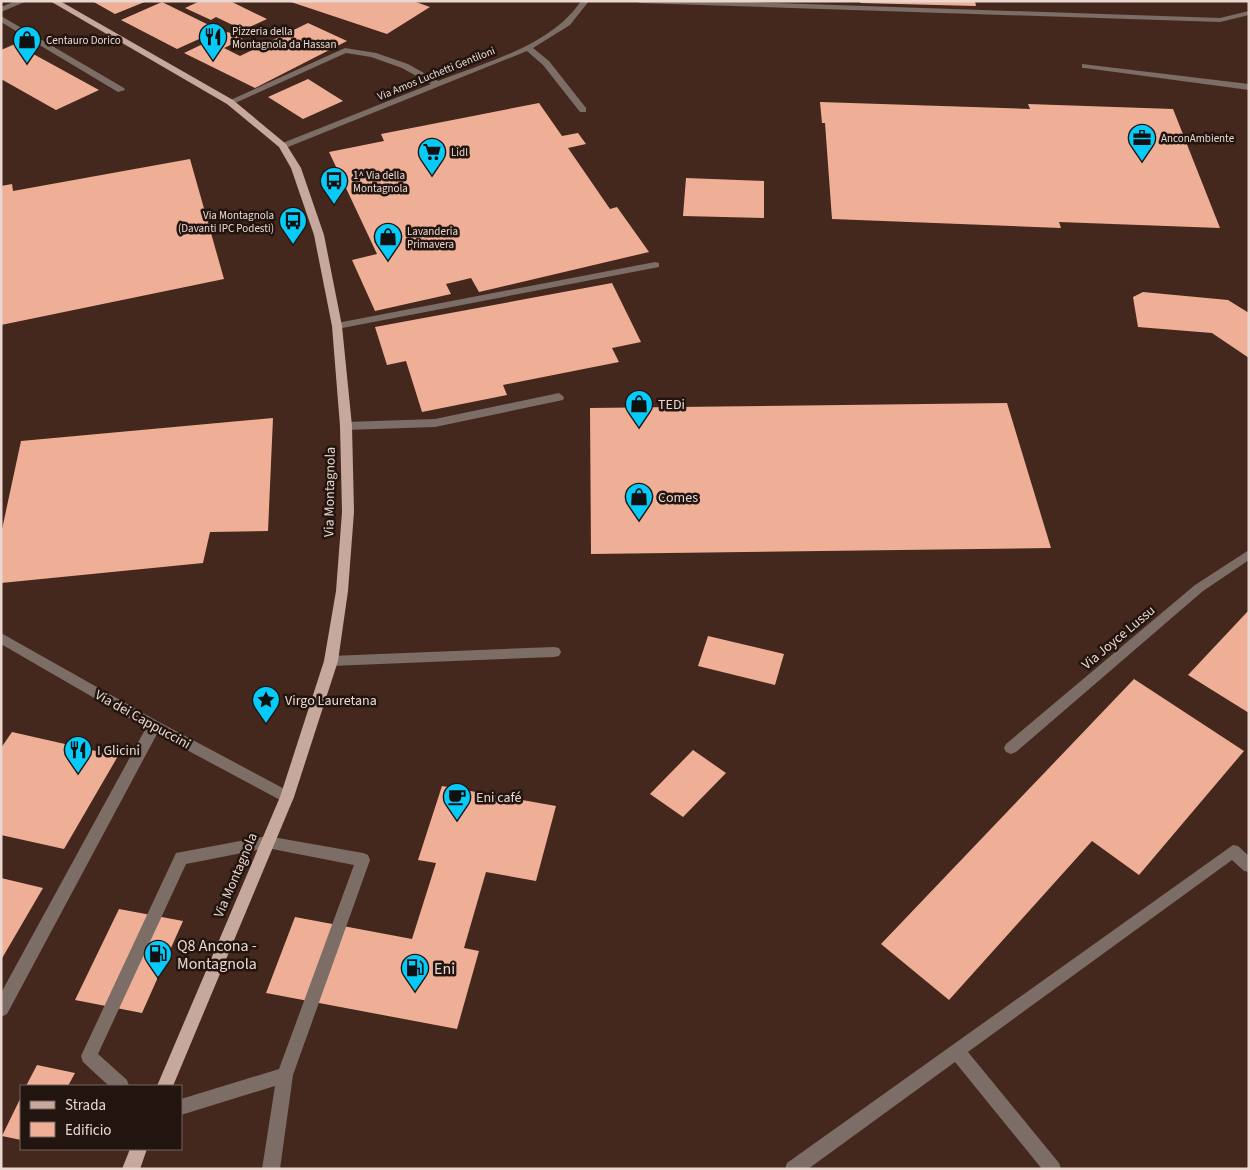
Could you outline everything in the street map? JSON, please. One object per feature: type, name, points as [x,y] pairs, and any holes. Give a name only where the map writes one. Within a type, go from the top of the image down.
[{"type":"main road","name":"Via Montagnola","points":[[54,1],[230,102],[283,146],[296,168],[319,235],[337,326],[346,426],[348,512],[342,591],[331,661],[287,797],[165,1085]]},
{"type":"main road","points":[[131,1169],[139,1150]]},
{"type":"street","points":[[1,10],[23,1]]},
{"type":"street","name":"Via Amos Luchetti Gentiloni","points":[[283,146],[528,48],[555,32],[575,17],[585,1]]},
{"type":"street","points":[[640,1],[1220,20],[1249,13]]},
{"type":"street","points":[[1,18],[122,90]]},
{"type":"street","points":[[528,48],[546,62],[583,110]]},
{"type":"street","points":[[230,102],[345,50],[372,55],[405,66],[438,84]]},
{"type":"street","points":[[1085,66],[1249,87]]},
{"type":"street","points":[[337,326],[655,264]]},
{"type":"street","points":[[346,426],[435,423],[559,398]]},
{"type":"street","name":"Via Joyce Lussu","points":[[1011,748],[1199,588],[1249,554]]},
{"type":"street","name":"Via dei Cappuccini","points":[[1,638],[154,726],[287,797]]},
{"type":"street","points":[[331,661],[554,652]]},
{"type":"street","points":[[1,1009],[154,726]]},
{"type":"street","points":[[120,1085],[89,1056],[181,858],[267,842],[363,860],[285,1075],[271,1169]]},
{"type":"street","points":[[793,1169],[1233,851],[1249,866]]},
{"type":"street","points":[[956,1051],[1053,1169]]},
{"type":"street","points":[[182,1107],[285,1075]]},
{"type":"building","points":[[92,1],[147,1],[115,14]]},
{"type":"building","points":[[200,1],[230,1],[267,19],[243,30],[216,17],[211,20],[185,8]]},
{"type":"building","points":[[413,1],[430,7],[387,34],[291,2]]},
{"type":"building","points":[[861,1],[975,1],[976,6],[860,3]]},
{"type":"building","points":[[162,2],[219,30],[177,49],[121,20]]},
{"type":"building","points":[[308,23],[347,41],[255,88],[184,53],[228,32],[243,39],[224,48],[240,56]]},
{"type":"building","points":[[261,28],[270,33],[261,37],[252,32]]},
{"type":"building","name":"Centauro Dorico","points":[[15,44],[99,90],[56,110],[1,79],[1,50]]},
{"type":"building","points":[[308,79],[343,101],[303,119],[268,97]]},
{"type":"building","points":[[820,102],[1030,109],[1028,104],[1173,109],[1220,228],[1059,222],[1061,228],[832,219],[825,123],[822,123]]},
{"type":"building","points":[[539,103],[562,136],[578,133],[586,144],[568,148],[610,209],[617,207],[649,252],[479,292],[471,278],[446,284],[451,294],[375,311],[352,260],[377,254],[329,152],[384,141],[381,134]]},
{"type":"building","points":[[190,159],[224,279],[1,325],[1,186],[12,184],[13,191]]},
{"type":"building","points":[[686,178],[764,181],[764,218],[683,216]]},
{"type":"building","points":[[612,283],[641,342],[612,348],[619,362],[503,385],[507,395],[422,412],[406,361],[387,365],[375,327]]},
{"type":"building","points":[[1143,292],[1228,300],[1249,313],[1249,358],[1212,333],[1138,327],[1133,297]]},
{"type":"building","points":[[1007,403],[1051,548],[591,554],[590,408]]},
{"type":"building","points":[[273,418],[268,531],[210,532],[203,563],[1,583],[1,534],[21,441]]},
{"type":"building","points":[[1249,610],[1249,713],[1188,675]]},
{"type":"building","points":[[708,636],[784,654],[775,685],[698,666]]},
{"type":"building","points":[[1134,679],[1244,751],[1139,875],[1092,841],[949,1000],[881,944]]},
{"type":"building","points":[[12,732],[118,756],[64,849],[1,835],[1,748]]},
{"type":"building","points":[[693,750],[726,773],[683,817],[650,794]]},
{"type":"building","points":[[442,786],[556,806],[536,881],[486,872],[464,948],[479,951],[457,1029],[266,993],[295,917],[412,939],[436,863],[418,860]]},
{"type":"building","points":[[1,878],[43,888],[1,960]]},
{"type":"building","points":[[119,909],[183,921],[142,1013],[75,1000]]},
{"type":"building","points":[[37,1065],[75,1073],[69,1085],[27,1085]]},
{"type":"building","points":[[20,1099],[20,1140],[2,1136]]},
{"type":"place","name":"Pizzeria della Montagnola da Hassan","points":[[213,61]]},
{"type":"place","name":"Centauro Dorico","points":[[27,64]]},
{"type":"place","name":"AnconAmbiente","points":[[1142,162]]},
{"type":"place","name":"Lidl","points":[[432,176]]},
{"type":"place","name":"1^ Via della Montagnola","points":[[334,205]]},
{"type":"place","name":"Via Montagnola (Davanti IPC Podesti)","points":[[293,245]]},
{"type":"place","name":"Lavanderia Primavera","points":[[388,261]]},
{"type":"place","name":"TEDi","points":[[639,428]]},
{"type":"place","name":"Comes","points":[[639,521]]},
{"type":"place","name":"Virgo Lauretana","points":[[266,724]]},
{"type":"place","name":"I Glicini","points":[[78,774]]},
{"type":"place","name":"Eni café","points":[[457,821]]},
{"type":"place","name":"Q8 Ancona - Montagnola","points":[[158,978]]},
{"type":"place","name":"Eni","points":[[415,992]]}]
